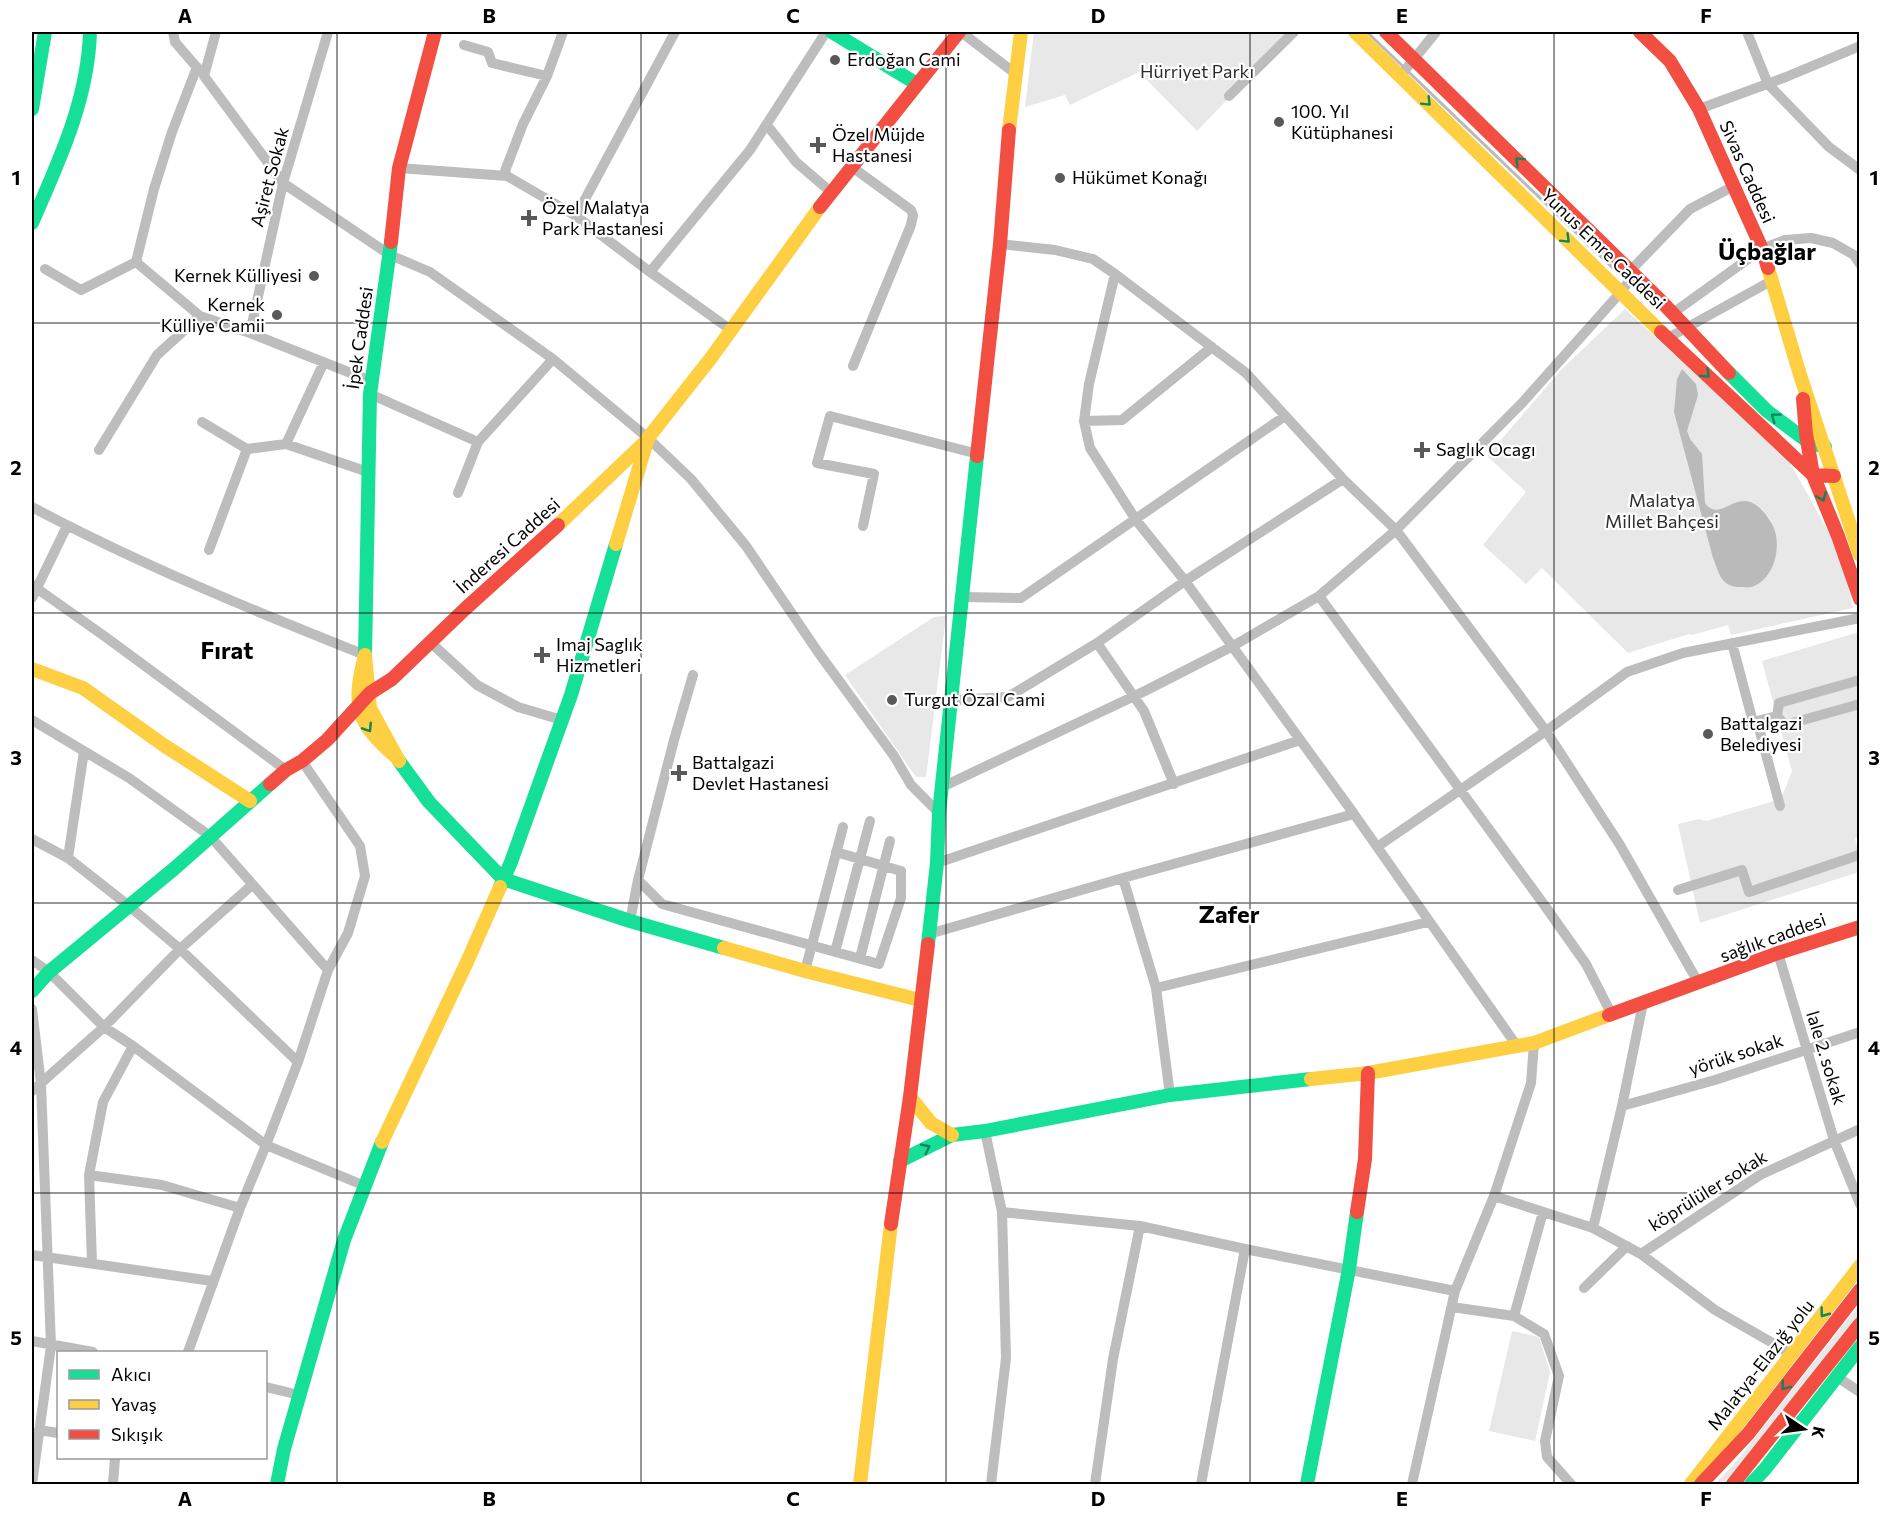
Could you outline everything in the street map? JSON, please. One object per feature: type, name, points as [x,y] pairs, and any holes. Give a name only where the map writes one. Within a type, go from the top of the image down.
[{"type":"main road","points":[[32,109],[45,32]]},
{"type":"main road","points":[[32,223],[51,178],[83,86],[90,32]]},
{"type":"main road","name":"İpek Caddesi","points":[[365,655],[370,388],[390,255],[399,168],[435,32]]},
{"type":"main road","points":[[832,32],[917,84]]},
{"type":"main road","points":[[277,1485],[284,1449],[344,1240],[382,1141],[504,879],[562,720],[648,438],[832,193],[960,32]]},
{"type":"main road","points":[[860,1485],[895,1190],[910,1097],[937,863],[939,813],[978,454],[1009,125],[1022,32]]},
{"type":"main road","name":"Yunus Emre Caddesi","points":[[1355,32],[1620,293],[1813,475]]},
{"type":"main road","name":"Yunus Emre Caddesi","points":[[1386,32],[1632,273],[1767,411],[1807,441],[1825,447]]},
{"type":"main road","name":"Sivas Caddesi","points":[[1640,32],[1670,61],[1700,109],[1762,249],[1801,378]]},
{"type":"main road","points":[[1801,378],[1813,475],[1860,599]]},
{"type":"main road","points":[[1801,378],[1834,476],[1854,516],[1860,555]]},
{"type":"main road","name":"İnderesi Caddesi","points":[[32,991],[49,972],[286,770],[302,761],[327,740],[370,693],[392,679],[594,492],[648,438]]},
{"type":"main road","points":[[1813,475],[1834,476]]},
{"type":"main road","points":[[365,655],[370,708],[396,757],[429,802],[504,879],[630,921],[806,971],[920,1000]]},
{"type":"main road","points":[[365,655],[357,698],[361,717],[370,734],[396,757]]},
{"type":"main road","points":[[32,669],[83,688],[165,746],[250,801]]},
{"type":"main road","name":"sağlık caddesi","points":[[900,1161],[952,1135],[985,1131],[1170,1095],[1368,1073],[1534,1043],[1778,953],[1860,927]]},
{"type":"main road","points":[[1307,1485],[1349,1269],[1365,1159],[1368,1073]]},
{"type":"main road","points":[[910,1097],[932,1123],[952,1135]]},
{"type":"main road","name":"Malatya-Elazığ yolu","points":[[1690,1485],[1860,1266]]},
{"type":"main road","points":[[1701,1485],[1748,1434],[1860,1290]]},
{"type":"main road","points":[[1733,1485],[1860,1324]]},
{"type":"main road","points":[[1751,1485],[1766,1469],[1860,1347]]},
{"type":"street","points":[[173,32],[175,42],[204,76],[284,183],[390,255],[430,272],[553,359],[648,438],[691,479],[746,546],[818,652],[894,756],[911,785],[939,813]]},
{"type":"street","points":[[204,76],[216,32]]},
{"type":"street","name":"Aşiret Sokak","points":[[250,333],[284,183],[328,32]]},
{"type":"street","points":[[507,176],[505,171],[523,124],[547,76],[563,32]]},
{"type":"street","points":[[576,216],[675,32]]},
{"type":"street","points":[[650,272],[750,150],[826,32]]},
{"type":"street","points":[[960,32],[1016,74]]},
{"type":"street","points":[[1229,96],[1294,32]]},
{"type":"street","points":[[1401,75],[1436,32]]},
{"type":"street","points":[[1747,32],[1768,84],[1829,147],[1860,170]]},
{"type":"street","points":[[464,45],[488,52],[492,63],[547,76]]},
{"type":"street","points":[[1700,109],[1860,46]]},
{"type":"street","points":[[45,269],[81,290],[136,262],[154,189],[196,67]]},
{"type":"street","points":[[766,125],[796,162],[832,193]]},
{"type":"street","points":[[852,167],[911,210],[913,215],[911,225],[853,366]]},
{"type":"street","points":[[399,168],[507,176],[576,216],[731,330]]},
{"type":"street","points":[[942,787],[1133,697],[1233,646],[1319,596],[1396,530],[1523,402],[1620,293],[1632,273],[1690,209],[1734,186]]},
{"type":"street","points":[[1672,313],[1762,249],[1785,240],[1811,238],[1833,243],[1854,255],[1860,264]]},
{"type":"street","points":[[999,244],[1055,250],[1093,259],[1115,274],[1246,373],[1343,479],[1396,530],[1546,731],[1620,845],[1699,984]]},
{"type":"street","points":[[136,262],[200,316],[324,362],[370,388],[478,442]]},
{"type":"street","points":[[1115,274],[1089,384],[1084,421],[1090,448],[1136,520],[1233,646],[1516,1046]]},
{"type":"street","points":[[1668,338],[1771,282]]},
{"type":"street","points":[[99,450],[157,354],[200,316]]},
{"type":"street","points":[[1084,421],[1122,420],[1212,347]]},
{"type":"street","points":[[458,493],[478,442],[553,359]]},
{"type":"street","points":[[286,444],[324,362]]},
{"type":"street","points":[[863,526],[874,474],[817,463],[830,416],[978,454]]},
{"type":"street","points":[[963,597],[1021,598],[1285,416]]},
{"type":"street","points":[[1087,435],[1110,420]]},
{"type":"street","points":[[202,422],[247,449],[286,444],[368,471]]},
{"type":"street","points":[[209,550],[247,449]]},
{"type":"street","points":[[952,700],[1008,697],[1097,643],[1185,581],[1343,479]]},
{"type":"street","points":[[32,507],[67,526],[236,603],[365,655]]},
{"type":"street","points":[[67,526],[33,590],[286,770]]},
{"type":"street","points":[[1319,596],[1586,964],[1612,1015]]},
{"type":"street","points":[[1377,847],[1546,731],[1627,672],[1683,653],[1860,618]]},
{"type":"street","points":[[430,642],[477,685],[518,707],[562,720]]},
{"type":"street","points":[[1097,643],[1144,711],[1174,784]]},
{"type":"street","points":[[1732,643],[1780,806]]},
{"type":"street","points":[[630,921],[638,880],[693,675]]},
{"type":"street","points":[[1777,716],[1779,704],[1860,680]]},
{"type":"street","points":[[1777,716],[1785,725],[1860,704]]},
{"type":"street","points":[[1737,726],[1777,716]]},
{"type":"street","points":[[32,720],[129,778],[210,837],[328,970]]},
{"type":"street","points":[[937,863],[1300,740]]},
{"type":"street","points":[[68,858],[84,751]]},
{"type":"street","points":[[189,1351],[212,1281],[298,1062],[328,970],[348,933],[364,876],[360,846],[302,761]]},
{"type":"street","points":[[929,934],[1354,814]]},
{"type":"street","points":[[835,951],[870,821]]},
{"type":"street","points":[[806,971],[843,827]]},
{"type":"street","points":[[32,838],[68,858],[129,906],[180,949],[298,1062]]},
{"type":"street","points":[[860,958],[890,841]]},
{"type":"street","points":[[638,880],[662,904],[879,963],[900,898],[901,871],[836,852]]},
{"type":"street","points":[[1678,890],[1742,870],[1749,892],[1859,855]]},
{"type":"street","points":[[1123,878],[1156,988],[1170,1095]]},
{"type":"street","points":[[36,1087],[104,1027],[180,949],[252,885]]},
{"type":"street","points":[[1156,988],[1428,922]]},
{"type":"street","name":"lale 2. sokak","points":[[1778,953],[1834,1140],[1860,1204]]},
{"type":"street","points":[[32,960],[49,972],[104,1027],[267,1144],[365,1186]]},
{"type":"street","points":[[1593,1228],[1622,1106],[1642,1003]]},
{"type":"street","points":[[32,1009],[48,1257],[51,1346],[36,1436],[32,1485]]},
{"type":"street","name":"yörük sokak","points":[[1622,1106],[1714,1080],[1860,1032]]},
{"type":"street","points":[[1412,1485],[1455,1291],[1494,1196],[1531,1083],[1534,1043]]},
{"type":"street","points":[[92,1263],[89,1174],[103,1102],[133,1046]]},
{"type":"street","name":"köprülüler sokak","points":[[1641,1254],[1760,1175],[1860,1129]]},
{"type":"street","points":[[985,1131],[1002,1212],[1006,1358],[991,1485]]},
{"type":"street","points":[[89,1174],[162,1185],[240,1208]]},
{"type":"street","points":[[1494,1196],[1593,1228],[1628,1246],[1715,1311],[1783,1348],[1791,1356]]},
{"type":"street","points":[[1002,1212],[1140,1226],[1455,1291]]},
{"type":"street","points":[[1514,1316],[1543,1212]]},
{"type":"street","points":[[1095,1485],[1113,1359],[1140,1226]]},
{"type":"street","points":[[1584,1288],[1628,1246]]},
{"type":"street","points":[[1201,1485],[1245,1249]]},
{"type":"street","points":[[32,1255],[212,1281]]},
{"type":"street","points":[[1452,1307],[1514,1316],[1544,1334],[1559,1376],[1545,1441],[1547,1457],[1571,1485]]},
{"type":"street","points":[[32,1341],[81,1351]]},
{"type":"street","points":[[1837,1377],[1860,1392]]},
{"type":"street","points":[[267,1387],[299,1395]]},
{"type":"street","points":[[36,1436],[57,1433]]},
{"type":"street","points":[[113,1485],[115,1459]]},
{"type":"green space","name":"Hürriyet Parkı","points":[[1034,32],[1292,32],[1197,131],[1139,72],[1070,105],[1065,95],[1025,107]]},
{"type":"green space","name":"Malatya Millet Bahçesi","points":[[1625,309],[1789,461],[1829,533],[1844,570],[1853,608],[1731,635],[1728,625],[1689,634],[1628,653],[1542,568],[1526,584],[1483,545],[1526,492],[1487,456],[1562,369]]},
{"type":"green space","points":[[946,616],[926,777],[916,777],[845,675],[934,617]]},
{"type":"green space","points":[[1859,632],[1860,837],[1855,838],[1859,856],[1859,872],[1700,923],[1678,824],[1699,819],[1706,821],[1781,799],[1792,771],[1762,661]]},
{"type":"green space","points":[[1859,1305],[1859,1317],[1725,1484],[1715,1484],[1735,1463]]},
{"type":"green space","points":[[1512,1331],[1539,1337],[1550,1372],[1535,1441],[1489,1431]]},
{"type":"shaded area","points":[[1682,369],[1696,384],[1698,395],[1687,431],[1690,439],[1702,454],[1705,503],[1712,509],[1719,510],[1742,501],[1751,502],[1761,509],[1775,532],[1777,551],[1775,560],[1766,577],[1752,587],[1736,587],[1725,582],[1713,558],[1674,412],[1677,379]]},
{"type":"waterway","points":[[1367,32],[1614,269]]},
{"type":"traffic: fast","points":[[32,109],[45,32]]},
{"type":"traffic: fast","points":[[32,223],[62,153],[78,106],[84,82],[90,32]]},
{"type":"traffic: fast","points":[[832,32],[917,84]]},
{"type":"traffic: fast","points":[[365,655],[370,394],[391,242]]},
{"type":"traffic: fast","points":[[1729,373],[1767,411],[1807,441],[1825,447]]},
{"type":"traffic: fast","points":[[928,944],[937,863],[939,813],[977,456]]},
{"type":"traffic: fast","points":[[500,887],[571,695],[616,544]]},
{"type":"traffic: fast","points":[[399,761],[429,802],[503,879],[630,921],[724,948]]},
{"type":"traffic: fast","points":[[32,991],[49,972],[175,868],[270,784]]},
{"type":"traffic: fast","points":[[900,1161],[952,1135],[985,1131],[1170,1095],[1311,1079]]},
{"type":"traffic: fast","points":[[277,1484],[284,1449],[344,1240],[382,1142]]},
{"type":"traffic: fast","points":[[1307,1484],[1349,1269],[1357,1212]]},
{"type":"traffic: fast","points":[[1751,1484],[1860,1347]]},
{"type":"traffic: slow","points":[[1009,130],[1021,32]]},
{"type":"traffic: slow","points":[[1355,32],[1661,332]]},
{"type":"traffic: slow","points":[[616,544],[648,438],[711,358],[820,207]]},
{"type":"traffic: slow","points":[[1768,268],[1801,378],[1860,555]]},
{"type":"traffic: slow","points":[[558,525],[646,441]]},
{"type":"traffic: slow","points":[[396,757],[372,734],[361,712],[359,688],[365,655],[370,708],[399,761]]},
{"type":"traffic: slow","points":[[32,669],[83,688],[165,746],[250,801]]},
{"type":"traffic: slow","points":[[382,1142],[500,887]]},
{"type":"traffic: slow","points":[[724,948],[920,1000]]},
{"type":"traffic: slow","points":[[1311,1079],[1368,1073],[1534,1043],[1609,1015]]},
{"type":"traffic: slow","points":[[910,1097],[931,1123],[952,1135]]},
{"type":"traffic: slow","points":[[860,1484],[891,1224]]},
{"type":"traffic: slow","points":[[1691,1484],[1860,1266]]},
{"type":"traffic: jam","points":[[391,242],[399,168],[435,32]]},
{"type":"traffic: jam","points":[[820,207],[959,32]]},
{"type":"traffic: jam","points":[[1386,32],[1662,302],[1729,373]]},
{"type":"traffic: jam","points":[[1640,32],[1670,61],[1699,109],[1762,249],[1768,268]]},
{"type":"traffic: jam","points":[[977,456],[1000,244],[1009,130]]},
{"type":"traffic: jam","points":[[1661,332],[1813,475],[1834,476]]},
{"type":"traffic: jam","points":[[1803,399],[1813,475],[1860,599]]},
{"type":"traffic: jam","points":[[270,784],[327,740],[370,693],[392,679],[558,525]]},
{"type":"traffic: jam","points":[[1609,1015],[1778,953],[1860,927]]},
{"type":"traffic: jam","points":[[891,1224],[910,1097],[928,944]]},
{"type":"traffic: jam","points":[[1357,1212],[1365,1159],[1368,1073]]},
{"type":"traffic: jam","points":[[1701,1484],[1748,1434],[1860,1290]]},
{"type":"traffic: jam","points":[[1733,1484],[1860,1324]]},
{"type":"place","name":"Erdoğan Cami","points":[[835,60]]},
{"type":"place","name":"100. Yıl Kütüphanesi","points":[[1279,122]]},
{"type":"place","name":"Özel Müjde Hastanesi","points":[[818,145]]},
{"type":"place","name":"Hükümet Konağı","points":[[1060,178]]},
{"type":"place","name":"Özel Malatya Park Hastanesi","points":[[529,218]]},
{"type":"place","name":"Kernek Külliyesi","points":[[314,276]]},
{"type":"place","name":"Kernek Külliye Camii","points":[[277,315]]},
{"type":"place","name":"Saglık Ocagı","points":[[1422,450]]},
{"type":"place","name":"Imaj Saglık Hizmetleri","points":[[542,655]]},
{"type":"place","name":"Turgut Özal Cami","points":[[892,700]]},
{"type":"place","name":"Battalgazi Belediyesi","points":[[1708,734]]},
{"type":"place","name":"Battalgazi Devlet Hastanesi","points":[[679,773]]},
{"type":"district","name":"Üçbağlar","points":[[1767,252]]},
{"type":"district","name":"Fırat","points":[[227,651]]},
{"type":"district","name":"Zafer","points":[[1229,915]]}]
